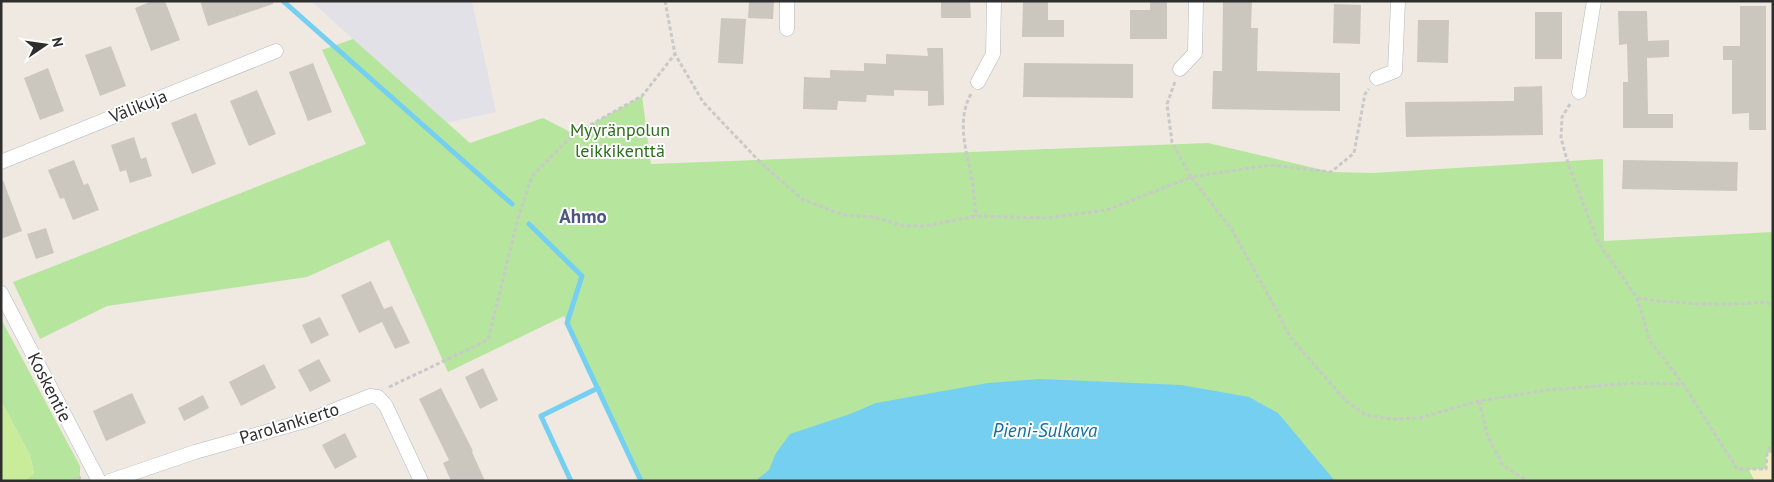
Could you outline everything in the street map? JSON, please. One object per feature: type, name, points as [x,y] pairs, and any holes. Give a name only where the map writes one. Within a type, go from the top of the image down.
[{"type":"street","points":[[787,1],[787,29]]},
{"type":"street","points":[[978,82],[994,54],[994,1]]},
{"type":"street","points":[[1180,69],[1196,53],[1196,1]]},
{"type":"street","points":[[1377,78],[1395,71],[1398,1]]},
{"type":"street","points":[[1578,92],[1594,1]]},
{"type":"street","name":"Välikuja","points":[[1,162],[276,51]]},
{"type":"street","name":"Koskentie","points":[[1,293],[99,481]]},
{"type":"street","points":[[370,396],[378,397],[386,406],[421,481]]},
{"type":"street","name":"Parolankierto","points":[[110,481],[195,452],[312,419],[370,396]]},
{"type":"path","points":[[665,1],[675,54],[703,102],[761,163],[802,199],[843,215],[873,217],[904,226],[924,226],[976,216],[1046,218],[1107,210],[1191,177],[1270,165],[1331,172],[1354,153],[1365,94],[1377,78]]},
{"type":"path","points":[[370,396],[488,340],[518,218],[532,176],[574,134],[642,96],[675,54]]},
{"type":"path","points":[[1180,69],[1168,104],[1172,142],[1191,177],[1232,230],[1290,337],[1346,401],[1366,415],[1392,419],[1419,418],[1479,401],[1548,390],[1633,383],[1683,384]]},
{"type":"path","points":[[976,216],[972,184],[963,143],[965,105],[978,82]]},
{"type":"path","points":[[1578,92],[1562,118],[1561,138],[1598,242],[1637,298],[1650,341],[1683,384],[1737,469],[1766,469],[1767,453],[1773,442]]},
{"type":"path","points":[[1637,298],[1670,303],[1742,304],[1766,302],[1773,306]]},
{"type":"path","points":[[1479,401],[1488,438],[1503,464],[1527,481]]},
{"type":"shaded area","points":[[311,1],[472,1],[496,112],[446,123]]},
{"type":"green space","name":"Myyränpolun leikkikenttä","points":[[353,39],[470,143],[543,118],[574,134],[642,96],[651,164],[1208,143],[1331,172],[1373,173],[1603,159],[1604,241],[1773,232],[1773,453],[1767,453],[1766,469],[1749,470],[1755,481],[641,481],[564,316],[448,372],[389,240],[307,277],[107,306],[40,339],[13,282],[366,144],[322,50]]},
{"type":"green space","points":[[1,319],[80,466],[80,481],[24,481],[34,473],[30,455],[1,401]]},
{"type":"green space","points":[[1,401],[30,455],[34,474],[24,481],[1,481]]},
{"type":"sand","points":[[1767,453],[1773,453],[1773,481],[1755,481],[1749,470],[1766,469]]},
{"type":"water","name":"Pieni-Sulkava","points":[[1040,379],[1181,385],[1249,397],[1278,413],[1335,481],[755,481],[769,470],[776,453],[790,434],[850,414],[876,403],[988,383]]},
{"type":"building","points":[[152,1],[165,1],[180,40],[151,51],[135,8]]},
{"type":"building","points":[[200,1],[273,1],[273,4],[208,26]]},
{"type":"building","points":[[749,1],[774,1],[773,19],[748,18]]},
{"type":"building","points":[[941,1],[970,1],[971,18],[941,18]]},
{"type":"building","points":[[1023,1],[1048,1],[1048,20],[1064,20],[1064,37],[1022,37]]},
{"type":"building","points":[[1150,1],[1167,1],[1167,39],[1130,39],[1130,10],[1150,10]]},
{"type":"building","points":[[1223,1],[1252,1],[1251,28],[1258,28],[1257,71],[1340,73],[1340,111],[1212,109],[1213,71],[1222,71]]},
{"type":"building","points":[[1334,4],[1361,5],[1360,44],[1333,43]]},
{"type":"building","points":[[1740,6],[1766,6],[1766,130],[1749,130],[1749,113],[1732,114],[1732,60],[1723,60],[1723,46],[1740,46]]},
{"type":"building","points":[[1618,11],[1647,11],[1648,41],[1669,40],[1669,57],[1647,58],[1648,114],[1673,114],[1673,128],[1623,128],[1623,82],[1628,82],[1627,44],[1619,45]]},
{"type":"building","points":[[1535,12],[1562,12],[1562,59],[1535,59]]},
{"type":"building","points":[[721,18],[746,19],[743,64],[718,63]]},
{"type":"building","points":[[1418,20],[1449,20],[1448,63],[1417,62]]},
{"type":"building","points":[[111,46],[126,86],[100,96],[85,55]]},
{"type":"building","points":[[927,48],[943,48],[944,105],[928,106],[928,91],[894,90],[894,96],[867,95],[866,102],[838,101],[837,110],[803,109],[804,77],[830,78],[830,70],[864,71],[864,63],[886,64],[886,54],[928,56]]},
{"type":"building","points":[[313,63],[332,112],[308,121],[289,72]]},
{"type":"building","points":[[1024,63],[1133,64],[1133,98],[1023,97]]},
{"type":"building","points":[[48,68],[64,111],[40,120],[24,78]]},
{"type":"building","points":[[1542,86],[1543,135],[1406,137],[1405,102],[1514,101],[1514,87]]},
{"type":"building","points":[[257,90],[276,134],[249,146],[230,101]]},
{"type":"building","points":[[196,113],[216,164],[192,174],[171,123]]},
{"type":"building","points":[[134,137],[141,159],[146,157],[152,176],[130,183],[126,170],[120,172],[111,145]]},
{"type":"building","points":[[74,160],[84,185],[88,183],[99,210],[73,220],[64,198],[60,199],[48,170]]},
{"type":"building","points":[[1623,160],[1738,162],[1737,191],[1622,189]]},
{"type":"building","points":[[3,180],[22,231],[1,239],[1,181]]},
{"type":"building","points":[[46,228],[54,253],[36,259],[27,234]]},
{"type":"building","points":[[371,281],[384,309],[392,306],[410,343],[395,349],[382,322],[359,333],[341,295]]},
{"type":"building","points":[[320,317],[329,335],[311,344],[302,325]]},
{"type":"building","points":[[319,359],[331,381],[310,392],[298,370]]},
{"type":"building","points":[[264,364],[276,388],[241,406],[229,382]]},
{"type":"building","points":[[483,368],[498,400],[480,409],[465,377]]},
{"type":"building","points":[[441,388],[473,451],[485,481],[451,481],[443,463],[449,460],[419,399]]},
{"type":"building","points":[[132,393],[146,423],[106,441],[93,411]]},
{"type":"building","points":[[203,395],[209,408],[184,421],[178,408]]},
{"type":"building","points":[[345,433],[357,457],[335,469],[322,445]]},
{"type":"waterway","points":[[283,1],[512,204]]},
{"type":"waterway","points":[[529,224],[582,276],[567,323],[641,481]]},
{"type":"waterway","points":[[571,481],[541,416],[598,388]]},
{"type":"district","name":"Ahmo","points":[[583,216]]}]
